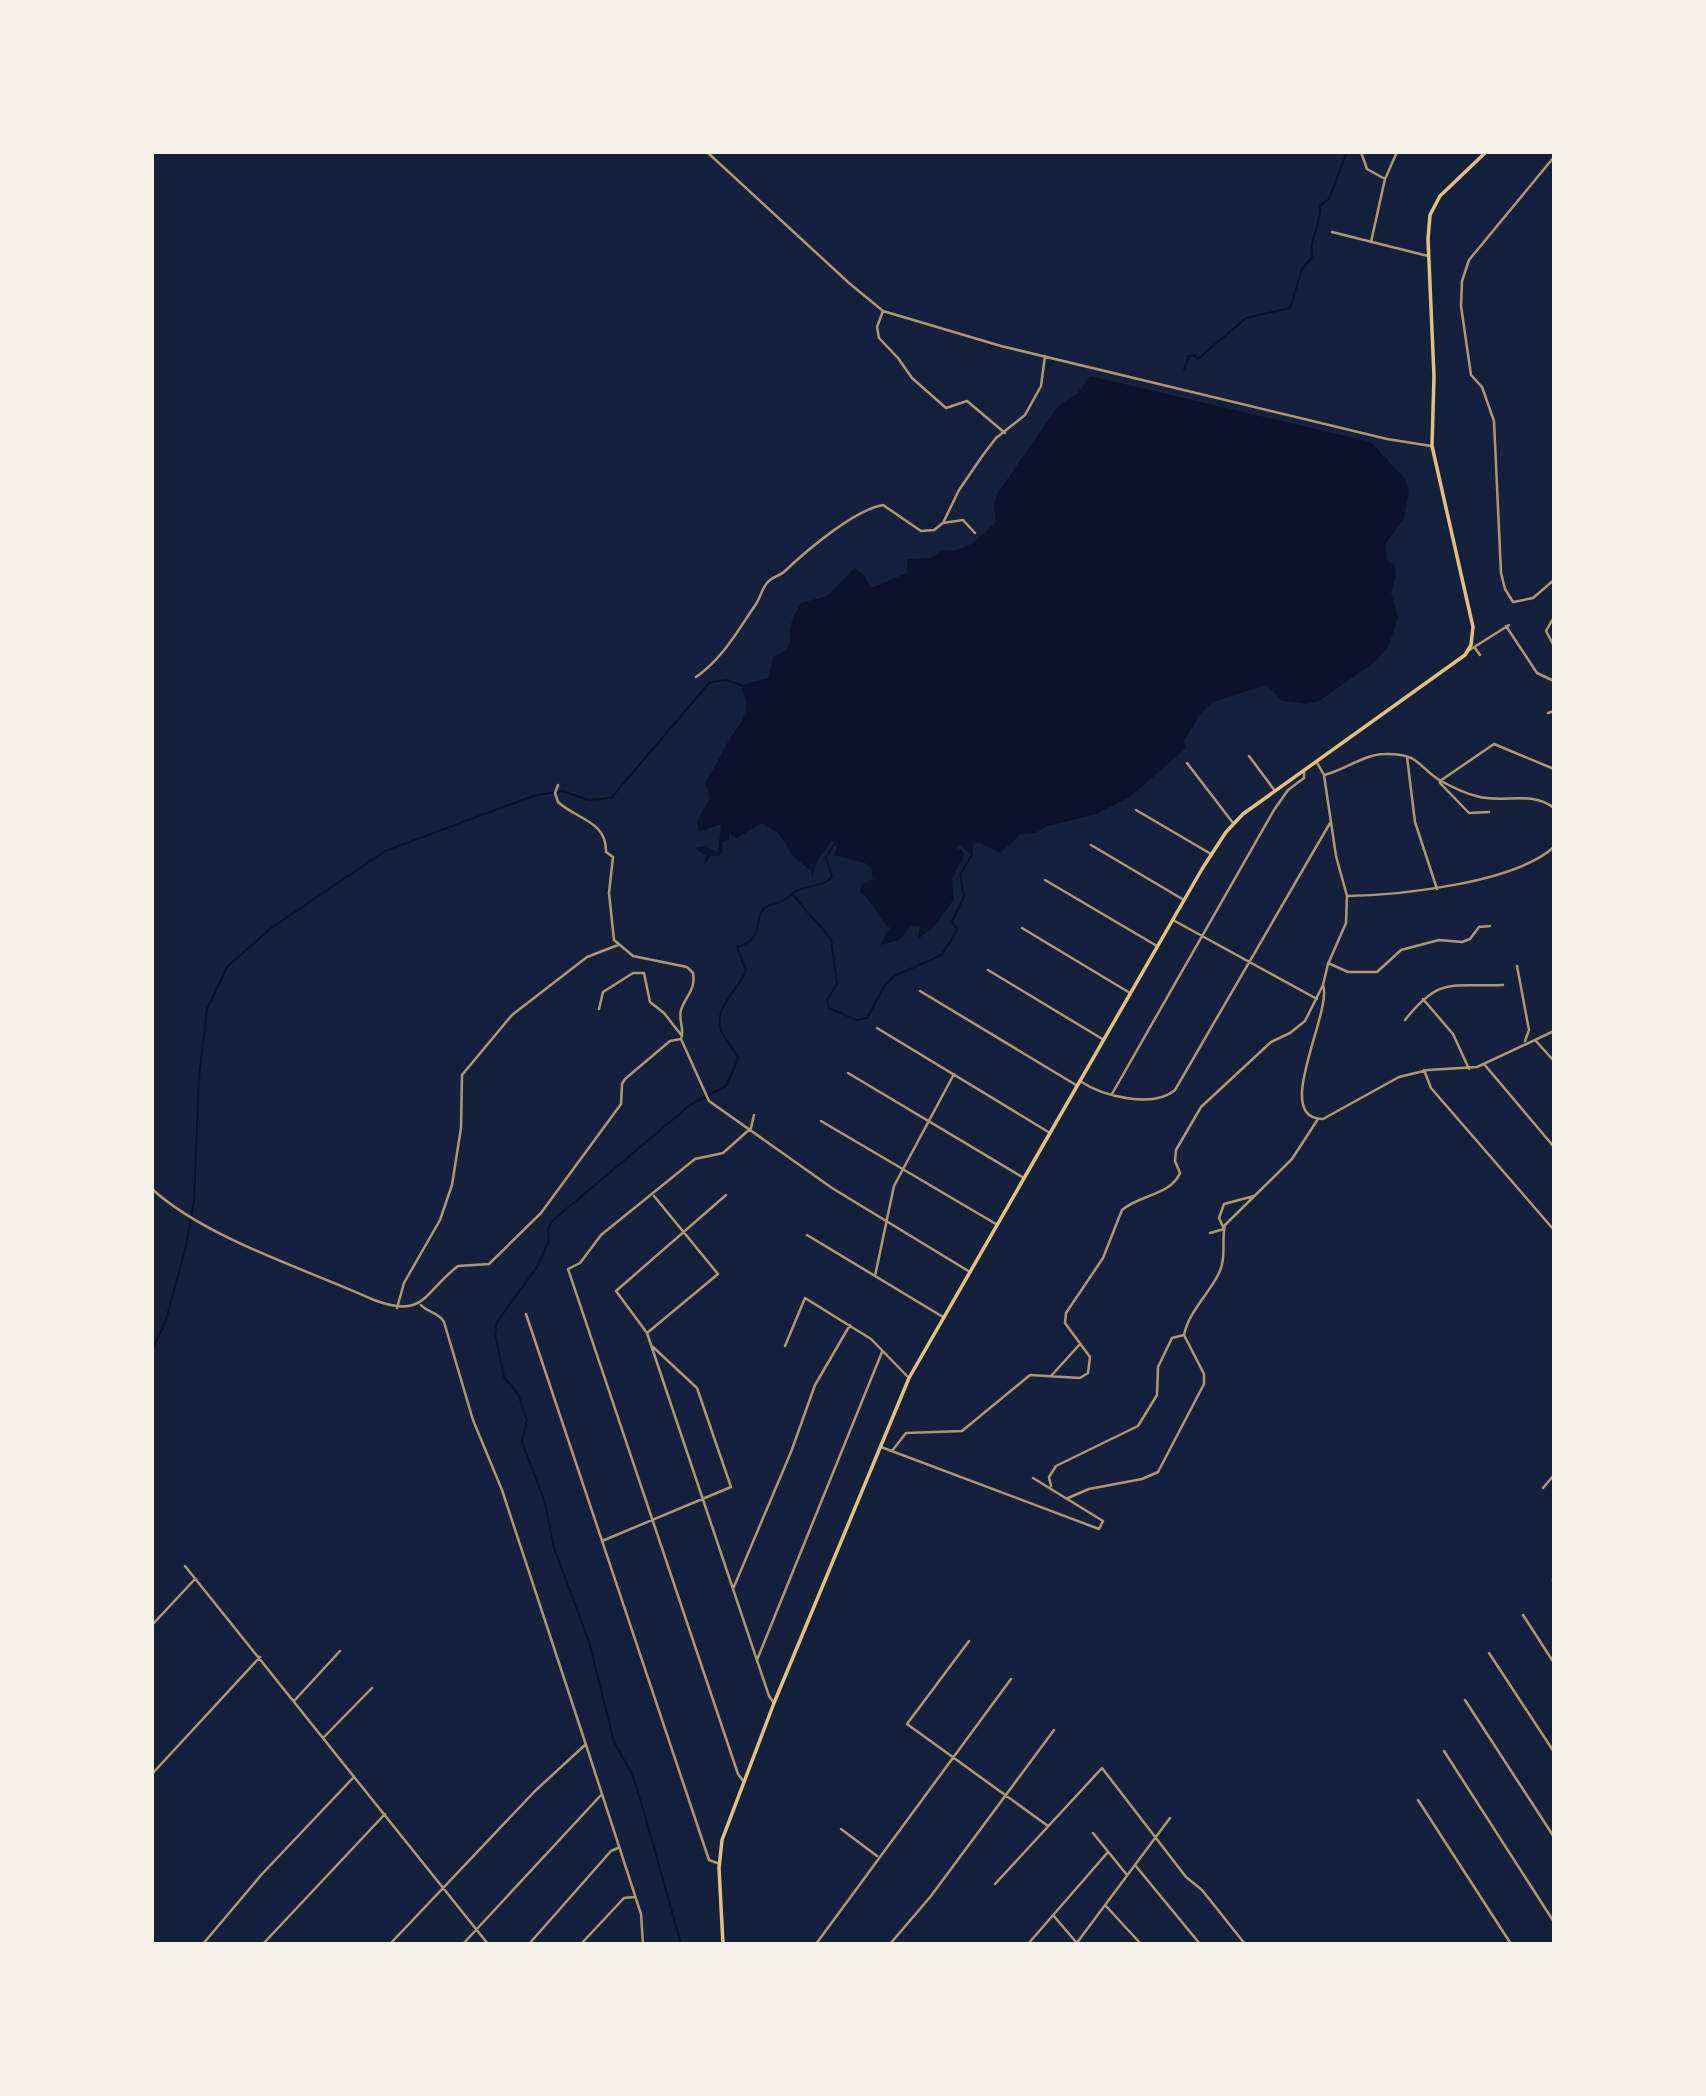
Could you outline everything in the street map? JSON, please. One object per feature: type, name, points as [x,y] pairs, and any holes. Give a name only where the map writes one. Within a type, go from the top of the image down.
[{"type":"main road","points":[[723,1944],[720,1864],[722,1840],[775,1703],[909,1378],[943,1317],[1211,854],[1233,823],[1468,651],[1473,627],[1432,446],[1434,376],[1429,224],[1435,204],[1457,177],[1486,152]]},
{"type":"street","points":[[707,152],[883,311],[1001,346],[1387,439],[1432,446]]},
{"type":"street","points":[[1361,152],[1367,169],[1385,179]]},
{"type":"street","points":[[1371,242],[1385,179],[1396,152]]},
{"type":"street","points":[[1554,157],[1469,260],[1461,295],[1471,375],[1482,387],[1494,421],[1499,462],[1499,537],[1505,589],[1513,602],[1524,603],[1554,580]]},
{"type":"street","points":[[1332,232],[1428,256]]},
{"type":"street","points":[[883,311],[877,327],[879,338],[918,384],[946,408],[967,401],[1005,433]]},
{"type":"street","points":[[696,677],[716,663],[756,605],[768,581],[784,573],[846,521],[871,507],[883,505],[921,531],[934,530],[943,523],[977,464],[996,438],[1025,415],[1041,386],[1045,356]]},
{"type":"street","points":[[943,523],[963,520],[975,533]]},
{"type":"street","points":[[1554,617],[1546,631],[1554,646]]},
{"type":"street","points":[[1468,651],[1508,626],[1537,673],[1554,681]]},
{"type":"street","points":[[1475,648],[1480,655]]},
{"type":"street","points":[[1548,713],[1554,710]]},
{"type":"street","points":[[1440,781],[1494,744],[1554,769]]},
{"type":"street","points":[[1324,775],[1377,755],[1407,757],[1422,762],[1469,813],[1489,812]]},
{"type":"street","points":[[1249,756],[1275,791]]},
{"type":"street","points":[[1407,757],[1415,822],[1437,888]]},
{"type":"street","points":[[892,1451],[906,1433],[962,1431],[1030,1375],[1080,1378],[1088,1373],[1091,1362],[1081,1343],[1065,1323],[1066,1313],[1103,1258],[1122,1210],[1165,1189],[1177,1180],[1180,1173],[1175,1161],[1176,1150],[1200,1107],[1271,1042],[1302,1024],[1323,985],[1328,963],[1346,923],[1347,896],[1330,823],[1324,775],[1316,761]]},
{"type":"street","points":[[1186,763],[1233,823]]},
{"type":"street","points":[[1112,1094],[1274,810],[1288,790],[1304,778],[1304,770]]},
{"type":"street","points":[[1436,777],[1480,797],[1504,800],[1530,797],[1540,799],[1554,808]]},
{"type":"street","points":[[558,785],[555,793],[558,802],[593,823],[606,841],[606,852],[613,857],[609,893],[614,936],[618,945],[633,956],[678,964],[694,973],[695,985],[680,1012],[681,1037]]},
{"type":"street","points":[[1136,810],[1211,854]]},
{"type":"street","points":[[920,991],[1079,1084],[1112,1094],[1152,1100],[1175,1090],[1330,823]]},
{"type":"street","points":[[1091,845],[1184,900]]},
{"type":"street","points":[[1347,896],[1437,888],[1535,863],[1554,847]]},
{"type":"street","points":[[1045,880],[1158,946]]},
{"type":"street","points":[[1173,920],[1317,999]]},
{"type":"street","points":[[1328,963],[1348,972],[1377,972],[1401,950],[1439,940],[1462,942],[1470,939],[1479,927],[1490,926]]},
{"type":"street","points":[[1022,928],[1130,994]]},
{"type":"street","points":[[397,1308],[404,1283],[440,1220],[452,1185],[463,1113],[459,1083],[462,1074],[512,1015],[587,957],[618,945]]},
{"type":"street","points":[[1517,965],[1529,1034],[1523,1044]]},
{"type":"street","points":[[988,970],[1104,1040]]},
{"type":"street","points":[[598,1009],[603,992],[633,973],[644,973],[650,1002],[664,1013],[681,1037],[709,1101],[748,1130],[886,1221],[970,1272]]},
{"type":"street","points":[[1318,1119],[1305,1110],[1301,1095],[1320,1020],[1325,991],[1323,985]]},
{"type":"street","points":[[1405,1020],[1432,990],[1448,985],[1503,985]]},
{"type":"street","points":[[1423,999],[1453,1034],[1469,1069]]},
{"type":"street","points":[[877,1028],[1050,1133]]},
{"type":"street","points":[[1068,1499],[1089,1489],[1142,1479],[1158,1472],[1204,1384],[1204,1374],[1184,1335],[1190,1317],[1221,1268],[1225,1250],[1224,1229],[1230,1216],[1292,1159],[1318,1119],[1399,1077],[1424,1070],[1469,1069],[1554,1031]]},
{"type":"street","points":[[421,1305],[458,1266],[489,1264],[524,1231],[621,1104],[625,1079],[670,1041],[681,1037]]},
{"type":"street","points":[[1534,1039],[1554,1061]]},
{"type":"street","points":[[1483,1064],[1554,1147]]},
{"type":"street","points":[[1424,1070],[1431,1088],[1554,1230]]},
{"type":"street","points":[[848,1073],[1024,1178]]},
{"type":"street","points":[[875,1276],[894,1186],[954,1074]]},
{"type":"street","points":[[744,1782],[737,1774],[568,1269],[580,1263],[601,1235],[653,1196],[695,1159],[723,1153],[748,1130],[754,1115]]},
{"type":"street","points":[[821,1121],[997,1224]]},
{"type":"street","points":[[152,1189],[181,1212],[212,1228],[397,1308],[421,1305],[439,1315],[444,1322],[473,1420],[506,1503],[641,1914],[643,1944]]},
{"type":"street","points":[[726,1195],[616,1291],[647,1334],[769,1696],[775,1703]]},
{"type":"street","points":[[647,1334],[718,1274],[653,1196]]},
{"type":"street","points":[[1224,1229],[1219,1221],[1222,1206],[1254,1196]]},
{"type":"street","points":[[1210,1233],[1224,1229]]},
{"type":"street","points":[[807,1236],[943,1317]]},
{"type":"street","points":[[785,1346],[803,1298],[850,1325],[909,1378]]},
{"type":"street","points":[[526,1314],[709,1860],[720,1864]]},
{"type":"street","points":[[733,1589],[791,1452],[815,1385],[850,1325]]},
{"type":"street","points":[[1051,1488],[1049,1477],[1056,1466],[1138,1426],[1157,1395],[1157,1372],[1166,1348],[1172,1338],[1184,1335]]},
{"type":"street","points":[[1052,1375],[1081,1343]]},
{"type":"street","points":[[602,1541],[731,1487],[698,1388],[651,1345]]},
{"type":"street","points":[[757,1660],[882,1352]]},
{"type":"street","points":[[881,1447],[1099,1530],[1103,1521],[1033,1478]]},
{"type":"street","points":[[1543,1488],[1554,1475]]},
{"type":"street","points":[[185,1566],[488,1944]]},
{"type":"street","points":[[152,1625],[196,1578]]},
{"type":"street","points":[[1523,1615],[1554,1663]]},
{"type":"street","points":[[969,1641],[907,1724],[1048,1826]]},
{"type":"street","points":[[294,1701],[340,1651]]},
{"type":"street","points":[[1489,1653],[1554,1752]]},
{"type":"street","points":[[152,1774],[260,1657]]},
{"type":"street","points":[[816,1944],[1011,1679]]},
{"type":"street","points":[[324,1737],[372,1688]]},
{"type":"street","points":[[1465,1700],[1554,1837]]},
{"type":"street","points":[[890,1944],[931,1896],[1054,1730]]},
{"type":"street","points":[[390,1944],[535,1791],[586,1744]]},
{"type":"street","points":[[1444,1751],[1554,1922]]},
{"type":"street","points":[[995,1884],[1102,1768],[1155,1838],[1245,1944]]},
{"type":"street","points":[[203,1944],[262,1874],[354,1777]]},
{"type":"street","points":[[463,1944],[602,1794]]},
{"type":"street","points":[[1418,1800],[1511,1944]]},
{"type":"street","points":[[263,1944],[385,1814]]},
{"type":"street","points":[[1053,1915],[1077,1944],[1170,1818]]},
{"type":"street","points":[[841,1829],[878,1857]]},
{"type":"street","points":[[1093,1833],[1127,1875]]},
{"type":"street","points":[[529,1944],[611,1851],[618,1848]]},
{"type":"street","points":[[1028,1944],[1108,1852]]},
{"type":"street","points":[[1135,1864],[1200,1944]]},
{"type":"street","points":[[581,1944],[624,1898],[634,1897]]},
{"type":"street","points":[[1105,1905],[1141,1944]]},
{"type":"water","points":[[1090,376],[1371,442],[1406,480],[1409,493],[1404,518],[1385,545],[1387,560],[1395,565],[1396,576],[1391,592],[1398,618],[1388,647],[1375,662],[1319,701],[1307,704],[1282,701],[1266,685],[1213,702],[1201,713],[1184,741],[1186,748],[1130,797],[1096,814],[1045,827],[1036,833],[1021,834],[1000,853],[978,842],[973,845],[972,855],[960,845],[956,848],[962,850],[964,855],[952,879],[954,899],[934,927],[918,939],[920,926],[911,926],[899,940],[880,945],[890,928],[860,892],[861,885],[877,877],[872,878],[872,869],[865,863],[834,855],[837,847],[832,841],[817,861],[812,879],[811,871],[793,856],[779,834],[762,823],[737,838],[729,834],[729,839],[722,843],[723,851],[719,856],[711,856],[704,864],[706,855],[694,848],[702,846],[718,852],[721,824],[699,832],[697,821],[710,798],[705,782],[745,713],[745,698],[741,689],[745,684],[768,678],[773,657],[790,645],[792,622],[801,603],[827,596],[854,569],[863,574],[871,588],[907,573],[907,559],[930,558],[943,550],[952,551],[972,543],[996,522],[994,505],[997,494],[1058,406],[1077,394]]},
{"type":"waterway","points":[[1184,369],[1189,356],[1194,355],[1198,359],[1246,318],[1290,308],[1302,269],[1312,258],[1312,244],[1320,206],[1329,199],[1347,152]]},
{"type":"waterway","points":[[152,1350],[166,1320],[186,1246],[194,1201],[199,1077],[207,1009],[227,967],[271,928],[385,851],[536,795],[563,791],[588,800],[611,798],[710,682],[727,680],[743,686]]},
{"type":"waterway","points":[[681,1944],[632,1774],[614,1742],[589,1642],[554,1548],[545,1503],[522,1442],[527,1420],[518,1394],[504,1377],[495,1334],[497,1322],[537,1267],[549,1241],[548,1229],[551,1222],[690,1105],[726,1086],[738,1059],[721,1030],[720,1021],[724,1006],[746,971],[737,947],[753,938],[762,910],[767,906],[781,902],[796,891],[824,883],[832,877],[826,858],[834,844]]},
{"type":"waterway","points":[[793,895],[831,939],[837,984],[827,1000],[829,1008],[857,1020],[867,1018],[885,985],[894,976],[942,955],[957,929],[952,922],[964,896],[960,874],[972,855]]}]
